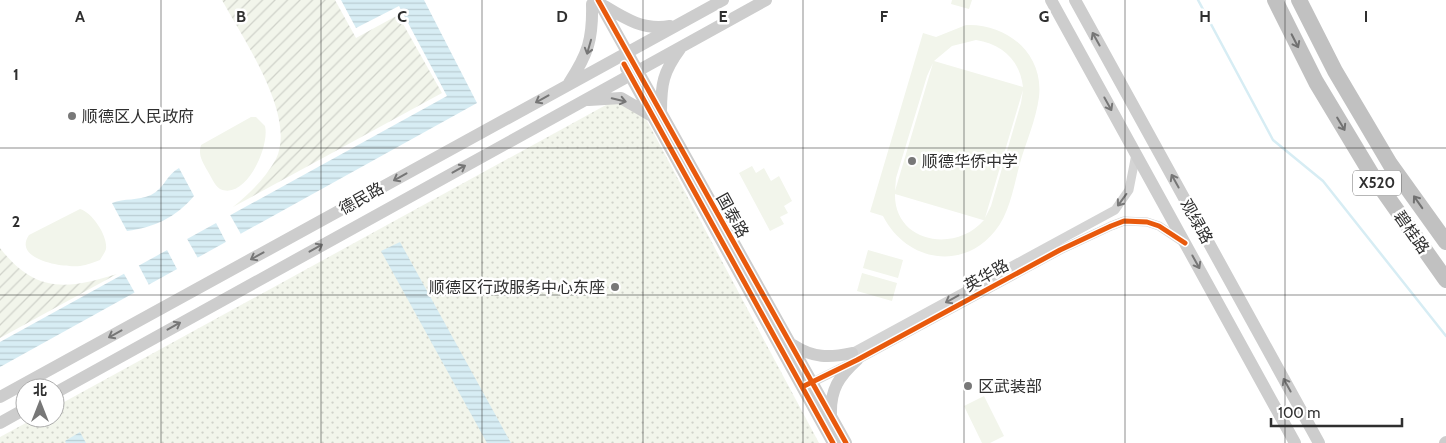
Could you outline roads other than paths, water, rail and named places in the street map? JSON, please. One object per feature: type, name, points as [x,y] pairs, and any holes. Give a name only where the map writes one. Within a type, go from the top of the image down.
[{"type":"highway","name":"碧桂路","points":[[1275,0],[1316,82],[1372,175],[1446,280]]},
{"type":"highway","name":"碧桂路","points":[[1299,0],[1335,71],[1390,164],[1446,242]]},
{"type":"main road","name":"德民路","points":[[0,397],[723,0]]},
{"type":"main road","points":[[65,386],[766,0]]},
{"type":"main road","name":"观绿路","points":[[1051,0],[1295,443]]},
{"type":"main road","name":"观绿路","points":[[1075,0],[1319,443]]},
{"type":"main road","points":[[568,85],[585,59],[592,29],[595,2],[642,26],[661,28],[678,24]]},
{"type":"main road","name":"国泰路","points":[[595,2],[633,73],[792,345],[833,443]]},
{"type":"main road","points":[[582,101],[621,98],[657,114],[663,78],[668,65],[682,46]]},
{"type":"main road","name":"国泰路","points":[[657,114],[806,382],[846,443]]},
{"type":"main road","points":[[792,345],[806,354],[817,356],[855,356]]},
{"type":"main road","points":[[831,418],[833,391],[855,356]]},
{"type":"main road","points":[[0,423],[15,415]]},
{"type":"street","name":"英华路","points":[[855,356],[1115,210],[1129,190],[1136,154]]},
{"type":"street","name":"英华路","points":[[806,382],[1060,250],[1124,221],[1135,220],[1159,226],[1185,243]]},
{"type":"water","points":[[341,0],[424,0],[477,103],[0,367],[0,342],[447,96],[399,6],[356,28]]},
{"type":"water","points":[[179,168],[194,196],[172,216],[147,227],[127,231],[112,203],[151,195]]},
{"type":"water","points":[[400,242],[511,443],[487,443],[381,251]]},
{"type":"water","points":[[80,432],[86,443],[66,443],[65,441]]},
{"type":"waterway","points":[[1198,0],[1273,140],[1323,181],[1446,336]]},
{"type":"place","name":"顺德区人民政府","points":[[72,116]]},
{"type":"place","name":"顺德华侨中学","points":[[912,161]]},
{"type":"place","name":"顺德区行政服务中心东座","points":[[615,287]]},
{"type":"place","name":"区武装部","points":[[968,386]]}]
